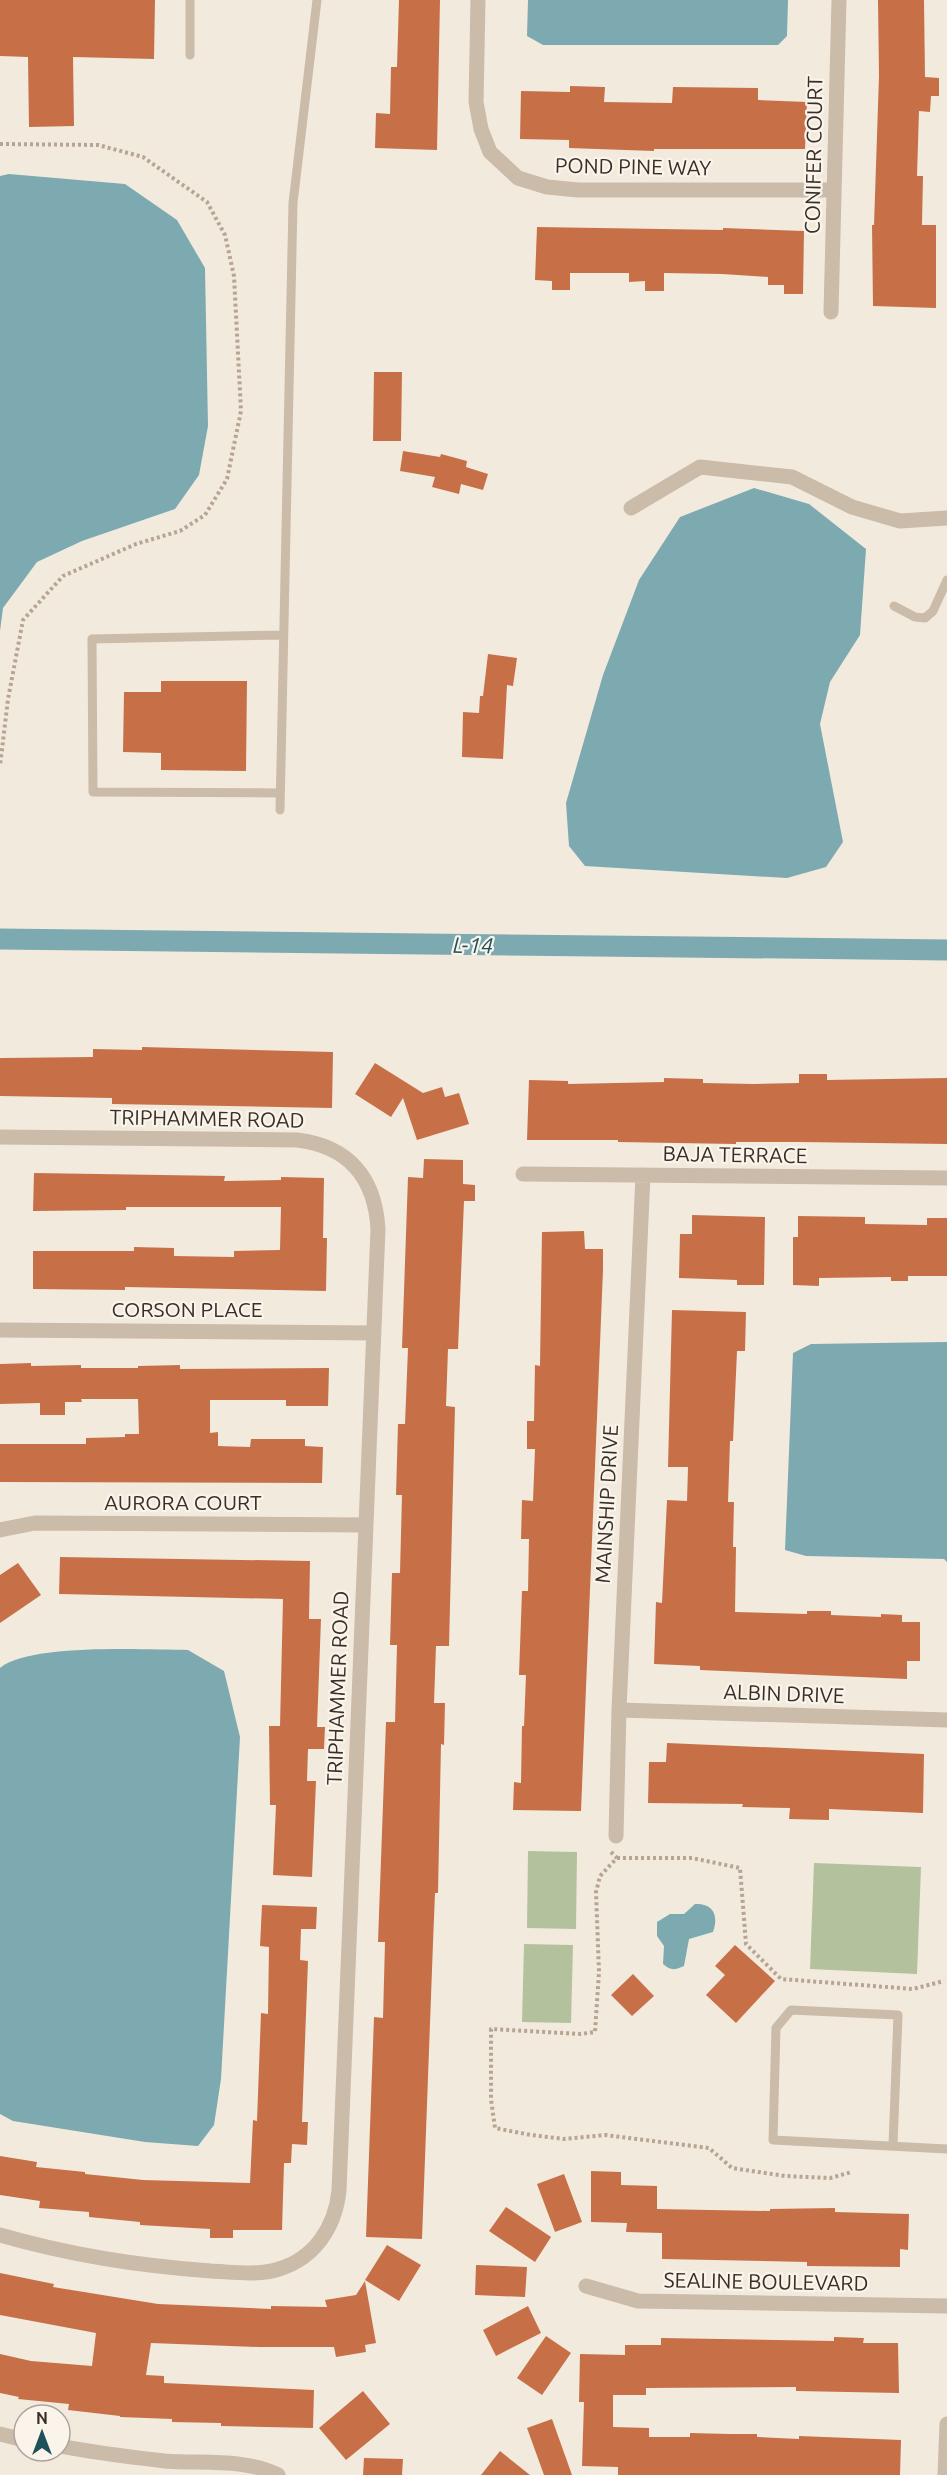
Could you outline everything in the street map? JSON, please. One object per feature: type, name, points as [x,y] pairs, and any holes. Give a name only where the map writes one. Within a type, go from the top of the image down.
[{"type":"street","name":"POND PINE WAY","points":[[478,0],[476,102],[481,129],[490,152],[518,178],[547,187],[578,190],[834,190]]},
{"type":"street","name":"CONIFER COURT","points":[[831,312],[839,0]]},
{"type":"street","points":[[631,508],[700,467],[792,477],[852,507],[900,521],[947,518]]},
{"type":"street","name":"TRIPHAMMER ROAD","points":[[0,1137],[297,1140],[326,1146],[339,1153],[361,1173],[369,1185],[377,1214],[339,2191],[333,2220],[321,2239],[306,2255],[279,2269],[265,2272],[166,2268],[122,2262],[0,2235]]},
{"type":"street","name":"BAJA TERRACE","points":[[523,1174],[947,1178]]},
{"type":"street","name":"MAINSHIP DRIVE","points":[[616,1836],[619,1710],[643,1175]]},
{"type":"street","name":"CORSON PLACE","points":[[0,1330],[374,1333]]},
{"type":"street","name":"AURORA COURT","points":[[0,1530],[34,1523],[366,1525]]},
{"type":"street","name":"ALBIN DRIVE","points":[[619,1710],[947,1720]]},
{"type":"street","name":"SEALINE BOULEVARD","points":[[586,2286],[638,2301],[947,2306]]},
{"type":"street","points":[[945,2475],[947,2424]]},
{"type":"street","points":[[72,2448],[166,2461],[243,2465],[258,2467],[278,2475]]},
{"type":"lane","points":[[190,0],[190,55]]},
{"type":"lane","points":[[279,810],[293,203],[317,0]]},
{"type":"lane","points":[[894,606],[915,617],[925,618],[933,611],[947,580]]},
{"type":"lane","points":[[280,793],[93,792],[92,639],[283,635]]},
{"type":"lane","points":[[893,2146],[898,2015],[791,2010],[776,2028],[773,2140],[947,2149]]},
{"type":"path","points":[[0,144],[98,144],[143,157],[207,202],[225,235],[234,276],[241,411],[227,479],[205,515],[180,531],[136,544],[63,576],[23,620],[8,699],[0,766]]},
{"type":"path","points":[[602,1845],[617,1858],[692,1858],[740,1868],[746,1944],[781,1980],[913,1989],[944,1981]]},
{"type":"path","points":[[617,1858],[600,1876],[596,1892],[599,1972],[595,2032],[581,2034],[491,2029],[491,2099],[495,2128],[564,2139],[605,2135],[709,2148],[732,2168],[785,2176],[830,2178],[852,2172]]},
{"type":"green space","points":[[528,1851],[577,1852],[576,1929],[527,1928]]},
{"type":"green space","points":[[814,1863],[921,1867],[917,1974],[810,1969]]},
{"type":"green space","points":[[524,1944],[573,1945],[571,2023],[522,2022]]},
{"type":"water","points":[[528,0],[788,0],[787,36],[778,45],[543,45],[527,36]]},
{"type":"water","points":[[9,174],[125,184],[177,220],[205,268],[208,426],[199,475],[175,509],[82,541],[37,562],[3,608],[0,631],[0,176]]},
{"type":"water","points":[[754,488],[809,504],[866,549],[860,635],[830,682],[820,724],[843,842],[826,867],[787,878],[585,866],[569,846],[566,803],[603,675],[639,580],[680,517]]},
{"type":"water","points":[[947,1342],[947,1562],[944,1559],[806,1556],[785,1550],[793,1353],[811,1344]]},
{"type":"water","points":[[188,1650],[224,1671],[240,1737],[221,2079],[214,2125],[198,2146],[145,2142],[13,2121],[0,2114],[0,1668],[15,1660],[62,1651]]},
{"type":"water","points":[[695,1904],[701,1904],[713,1911],[715,1926],[713,1932],[689,1939],[684,1966],[676,1969],[668,1968],[663,1964],[664,1946],[657,1936],[657,1922],[670,1914],[684,1914]]},
{"type":"building","points":[[0,0],[155,0],[154,59],[73,57],[74,126],[29,127],[28,57],[0,56]]},
{"type":"building","points":[[399,0],[440,0],[437,150],[375,148],[376,113],[390,114],[391,67],[397,67]]},
{"type":"building","points":[[878,0],[924,0],[925,77],[939,78],[939,96],[931,96],[930,112],[919,111],[917,176],[923,176],[922,225],[936,225],[936,308],[873,306],[872,225],[874,225],[879,76]]},
{"type":"building","points":[[570,86],[605,87],[604,102],[672,103],[673,87],[758,88],[758,100],[807,102],[805,149],[654,149],[654,151],[569,148],[569,140],[520,139],[521,91],[570,92]]},
{"type":"building","points":[[537,227],[804,231],[803,294],[784,294],[784,285],[768,285],[768,277],[664,273],[664,291],[645,291],[645,281],[629,282],[629,273],[570,273],[570,290],[552,290],[552,281],[535,280]]},
{"type":"building","points":[[374,372],[402,372],[401,441],[373,441]]},
{"type":"building","points":[[403,451],[440,457],[441,454],[467,461],[466,467],[488,474],[483,490],[461,484],[459,494],[432,487],[435,477],[400,471]]},
{"type":"building","points":[[488,654],[517,658],[513,686],[507,685],[503,759],[462,757],[463,712],[479,713]]},
{"type":"building","points":[[161,681],[247,681],[246,771],[161,770],[161,753],[123,752],[124,692],[161,692]]},
{"type":"building","points":[[142,1047],[333,1052],[332,1108],[112,1104],[112,1098],[0,1096],[0,1058],[93,1057],[93,1049],[142,1050]]},
{"type":"building","points":[[375,1063],[423,1093],[442,1087],[445,1097],[459,1093],[469,1124],[417,1140],[403,1098],[391,1117],[355,1094]]},
{"type":"building","points":[[799,1074],[827,1074],[827,1080],[947,1078],[947,1144],[736,1142],[736,1144],[527,1140],[529,1080],[568,1081],[568,1084],[664,1082],[664,1078],[703,1079],[703,1083],[799,1083]]},
{"type":"building","points":[[424,1159],[463,1160],[463,1184],[475,1185],[475,1201],[464,1201],[458,1349],[448,1349],[446,1406],[455,1407],[449,1646],[436,1646],[434,1703],[445,1703],[444,1745],[441,1744],[438,1893],[435,1893],[422,2239],[366,2237],[374,2017],[383,2018],[385,1942],[378,1942],[386,1722],[395,1722],[397,1645],[390,1645],[392,1573],[400,1573],[402,1495],[396,1495],[398,1424],[405,1424],[408,1348],[402,1348],[408,1177],[423,1178]]},
{"type":"building","points":[[34,1173],[225,1176],[224,1181],[281,1180],[281,1177],[324,1178],[323,1238],[327,1238],[326,1291],[125,1287],[125,1290],[33,1289],[33,1251],[134,1251],[134,1247],[174,1248],[174,1256],[234,1257],[234,1251],[280,1250],[281,1207],[126,1207],[126,1210],[33,1211]]},
{"type":"building","points":[[692,1215],[765,1217],[764,1285],[737,1285],[737,1280],[679,1278],[680,1234],[692,1234]]},
{"type":"building","points":[[798,1216],[865,1217],[865,1224],[927,1225],[927,1218],[947,1218],[947,1276],[908,1276],[908,1281],[891,1281],[891,1277],[819,1278],[819,1286],[793,1285],[793,1237],[798,1237]]},
{"type":"building","points":[[584,1231],[585,1249],[603,1249],[603,1270],[581,1811],[513,1810],[514,1782],[521,1783],[522,1726],[524,1726],[526,1675],[519,1675],[522,1591],[528,1591],[529,1539],[521,1539],[522,1500],[533,1501],[535,1449],[527,1449],[527,1421],[534,1421],[535,1365],[540,1366],[542,1232]]},
{"type":"building","points":[[672,1310],[746,1312],[745,1351],[737,1351],[733,1441],[730,1441],[728,1502],[734,1502],[735,1612],[807,1614],[807,1611],[831,1611],[831,1615],[881,1617],[881,1614],[902,1615],[902,1622],[920,1622],[920,1661],[907,1661],[907,1679],[700,1670],[700,1666],[654,1664],[656,1602],[662,1603],[667,1500],[687,1501],[688,1467],[668,1467]]},
{"type":"building","points":[[31,1363],[31,1366],[81,1365],[81,1368],[180,1365],[180,1369],[329,1368],[328,1406],[286,1406],[286,1400],[210,1400],[210,1433],[218,1432],[218,1446],[250,1447],[251,1439],[305,1439],[305,1446],[323,1447],[322,1483],[0,1482],[0,1444],[86,1444],[86,1438],[125,1437],[125,1434],[139,1434],[138,1399],[81,1399],[82,1402],[65,1402],[65,1415],[40,1415],[40,1403],[0,1404],[0,1364]]},
{"type":"building","points":[[60,1557],[310,1561],[309,1619],[321,1619],[317,1727],[325,1727],[324,1749],[308,1749],[307,1781],[316,1781],[312,1877],[273,1875],[276,1805],[270,1805],[269,1726],[280,1726],[283,1599],[59,1594]]},
{"type":"building","points":[[18,1563],[41,1595],[0,1623],[0,1575]]},
{"type":"building","points":[[667,1743],[924,1754],[923,1813],[829,1809],[829,1820],[789,1819],[790,1808],[742,1807],[743,1804],[648,1803],[649,1762],[666,1762]]},
{"type":"building","points":[[262,1905],[317,1907],[316,1929],[301,1929],[300,1960],[308,1961],[302,2122],[308,2122],[307,2145],[292,2144],[291,2163],[284,2163],[282,2230],[233,2230],[233,2238],[210,2238],[210,2229],[140,2225],[140,2222],[89,2217],[89,2212],[39,2208],[40,2201],[0,2195],[0,2156],[37,2162],[36,2167],[85,2172],[85,2174],[143,2180],[250,2183],[253,2120],[257,2121],[261,2013],[268,2014],[269,1947],[260,1946]]},
{"type":"building","points":[[735,1945],[775,1981],[736,2023],[706,1995],[725,1975],[715,1966]]},
{"type":"building","points":[[633,1974],[654,1996],[632,2016],[611,1995]]},
{"type":"building","points":[[591,2171],[621,2172],[621,2185],[657,2186],[657,2209],[770,2211],[770,2209],[835,2208],[835,2212],[909,2214],[908,2250],[900,2249],[900,2267],[807,2266],[807,2262],[662,2259],[662,2233],[626,2232],[627,2223],[591,2222]]},
{"type":"building","points":[[564,2174],[582,2222],[555,2232],[537,2184]]},
{"type":"building","points":[[506,2207],[551,2237],[535,2262],[489,2231]]},
{"type":"building","points":[[387,2245],[421,2265],[399,2301],[365,2280]]},
{"type":"building","points":[[476,2265],[527,2267],[525,2297],[475,2295]]},
{"type":"building","points":[[0,2273],[54,2284],[53,2287],[158,2304],[271,2309],[271,2306],[327,2307],[325,2300],[356,2295],[365,2281],[376,2343],[365,2345],[366,2352],[336,2357],[334,2347],[151,2343],[146,2375],[164,2376],[164,2383],[314,2390],[313,2428],[221,2426],[221,2423],[172,2422],[172,2419],[120,2417],[72,2410],[72,2403],[18,2399],[19,2397],[0,2393],[0,2354],[31,2361],[92,2366],[96,2333],[0,2315]]},
{"type":"building","points":[[528,2306],[541,2333],[496,2356],[483,2330]]},
{"type":"building","points":[[546,2336],[571,2353],[542,2395],[517,2378]]},
{"type":"building","points":[[834,2337],[864,2338],[863,2343],[898,2343],[899,2393],[796,2391],[796,2387],[646,2388],[646,2395],[613,2395],[613,2427],[649,2428],[649,2437],[690,2437],[690,2433],[757,2434],[757,2437],[799,2439],[799,2436],[901,2440],[900,2475],[618,2475],[618,2467],[582,2466],[584,2402],[579,2402],[580,2354],[625,2355],[625,2345],[661,2345],[661,2338],[834,2341]]},
{"type":"building","points":[[363,2391],[390,2424],[346,2460],[319,2428]]},
{"type":"building","points":[[552,2419],[572,2475],[544,2475],[527,2428]]},
{"type":"building","points":[[500,2451],[530,2475],[481,2475]]},
{"type":"building","points":[[364,2458],[403,2459],[402,2475],[363,2475]]},
{"type":"waterway","name":"L-14","points":[[0,939],[947,950]]}]
